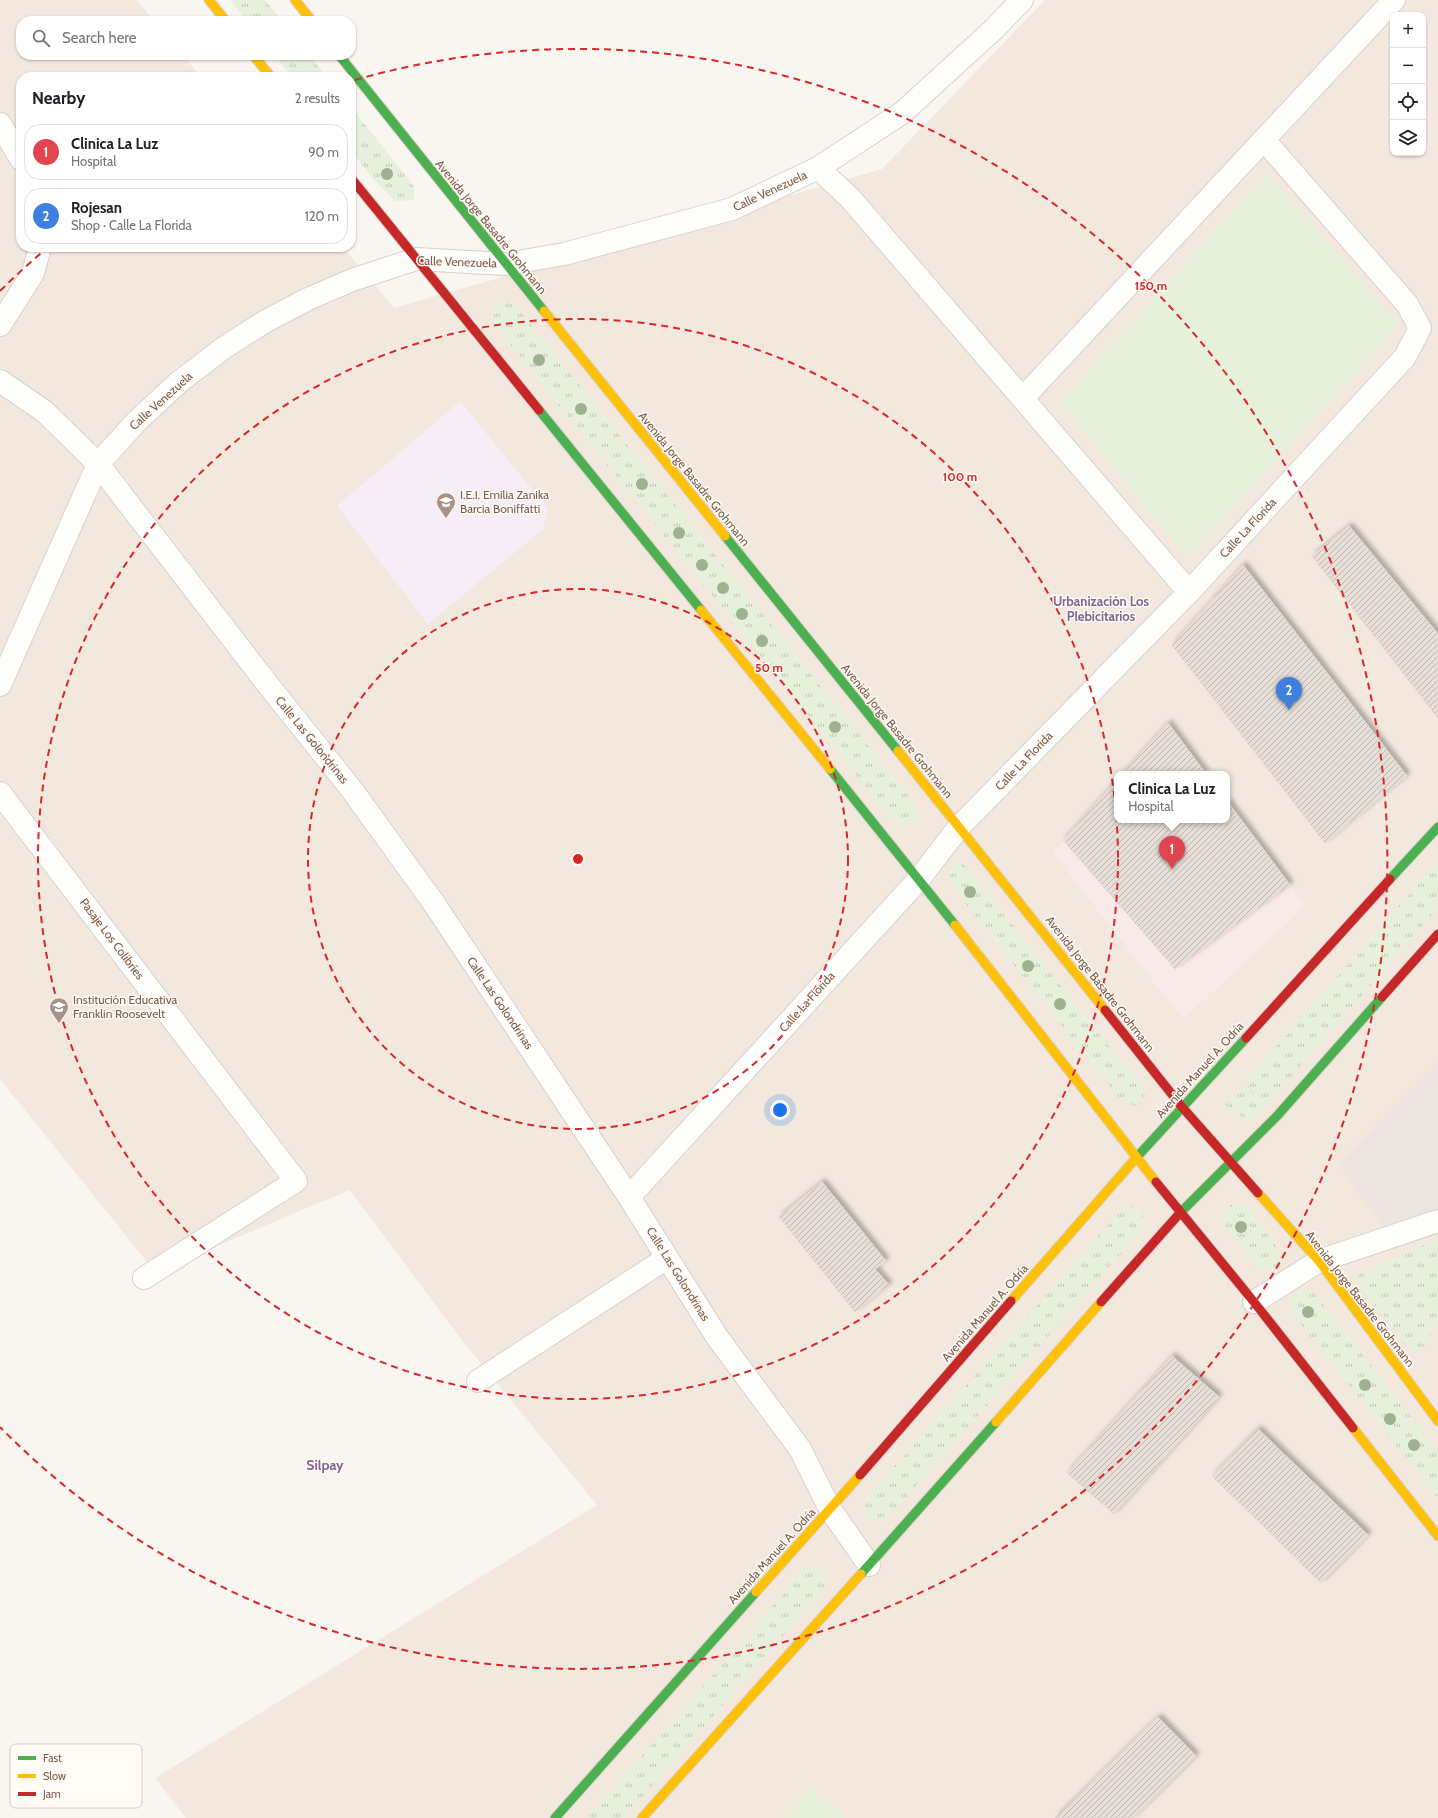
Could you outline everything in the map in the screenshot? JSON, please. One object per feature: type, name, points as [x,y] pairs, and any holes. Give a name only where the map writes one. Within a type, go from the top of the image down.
[{"type":"main road","points":[[209,0],[222,16]]},
{"type":"main road","points":[[295,0],[308,16]]},
{"type":"main road","points":[[257,60],[267,72]]},
{"type":"main road","name":"Avenida Jorge Basadre Grohmann","points":[[343,60],[353,72]]},
{"type":"main road","name":"Avenida Jorge Basadre Grohmann","points":[[356,76],[1182,1107],[1319,1261],[1438,1421]]},
{"type":"main road","points":[[356,184],[919,879],[1136,1158],[1254,1302],[1438,1536]]},
{"type":"main road","name":"Avenida Manuel A. Odría","points":[[555,1818],[830,1509],[1136,1158],[1438,827]]},
{"type":"main road","points":[[642,1818],[869,1565],[1180,1213],[1277,1116],[1438,934]]},
{"type":"street","name":"Calle Venezuela","points":[[0,685],[98,464],[137,421],[180,382],[225,347],[266,321],[308,299],[352,280],[416,259],[506,264],[564,254],[732,209],[818,168],[902,112],[994,29],[1022,0]]},
{"type":"street","points":[[1023,398],[1394,0]]},
{"type":"street","points":[[0,124],[16,151]]},
{"type":"street","name":"Calle La Florida","points":[[629,1197],[919,879],[959,827],[1190,592],[1405,357],[1420,328],[1407,304],[1264,140]]},
{"type":"street","points":[[818,168],[850,198],[1190,592]]},
{"type":"street","points":[[0,325],[33,273],[39,252]]},
{"type":"street","name":"Calle Las Golondrinas","points":[[0,381],[44,411],[98,464],[265,682],[361,803],[433,902],[629,1197],[717,1336],[800,1449],[830,1509],[869,1565]]},
{"type":"street","name":"Pasaje Los Colibríes","points":[[0,793],[296,1181],[144,1278]]},
{"type":"street","points":[[1254,1302],[1319,1261],[1438,1221]]},
{"type":"street","points":[[478,1382],[667,1258]]},
{"type":"path","points":[[1236,1243],[1253,1228]]},
{"type":"shaded area","points":[[0,0],[137,0],[150,16],[16,16],[16,60],[187,60],[197,72],[16,72],[16,252],[347,252],[394,308],[882,169],[1045,0],[1438,0],[1438,1818],[186,1818],[155,1778],[597,1505],[460,1338],[350,1190],[155,1272],[0,1079]]},
{"type":"shaded area","name":"I.E.I. Emilia Zanika Barcia Boniffatti","points":[[460,401],[548,509],[543,529],[428,624],[337,506]]},
{"type":"shaded area","points":[[1114,783],[1114,823],[1230,823],[1230,805],[1306,906],[1183,1019],[1053,853]]},
{"type":"shaded area","points":[[1438,1062],[1438,1208],[1388,1233],[1338,1165]]},
{"type":"green space","points":[[230,0],[265,0],[278,16],[243,16]]},
{"type":"green space","points":[[278,60],[313,60],[323,72],[288,72]]},
{"type":"green space","points":[[356,113],[414,186],[414,200],[395,201],[374,180],[356,157]]},
{"type":"green space","points":[[1267,172],[1400,325],[1187,558],[1060,403]]},
{"type":"green space","points":[[512,301],[913,801],[916,819],[906,829],[894,822],[497,328],[490,313],[497,302]]},
{"type":"green space","points":[[955,861],[966,866],[1141,1086],[1145,1096],[1135,1106],[1122,1101],[1118,1097],[949,883],[949,869]]},
{"type":"green space","points":[[1438,861],[1438,908],[1251,1123],[1225,1105]]},
{"type":"green space","points":[[1232,1204],[1244,1204],[1274,1242],[1279,1254],[1277,1266],[1263,1269],[1251,1262],[1221,1223],[1224,1212]]},
{"type":"green space","points":[[1133,1206],[1144,1217],[1145,1227],[890,1515],[881,1522],[869,1519],[862,1507],[869,1495],[1123,1208]]},
{"type":"green space","points":[[1438,1239],[1438,1323],[1421,1350],[1414,1352],[1355,1282],[1355,1276]]},
{"type":"green space","points":[[1302,1288],[1315,1294],[1438,1452],[1438,1499],[1291,1312],[1290,1299]]},
{"type":"green space","points":[[814,1566],[823,1570],[825,1588],[624,1818],[587,1818],[741,1643],[804,1568]]},
{"type":"green space","points":[[811,1787],[846,1818],[783,1818]]},
{"type":"building","points":[[1349,526],[1438,634],[1438,718],[1312,556]]},
{"type":"building","points":[[1243,565],[1407,776],[1325,843],[1172,645]]},
{"type":"building","points":[[1168,723],[1204,771],[1125,771]]},
{"type":"building","points":[[1114,783],[1114,823],[1230,823],[1230,805],[1290,885],[1175,969],[1063,840]]},
{"type":"building","points":[[822,1182],[886,1261],[875,1269],[889,1285],[855,1312],[779,1217]]},
{"type":"building","points":[[1172,1356],[1219,1397],[1114,1514],[1067,1473]]},
{"type":"building","points":[[1258,1429],[1368,1535],[1321,1583],[1212,1476]]},
{"type":"building","points":[[1158,1717],[1196,1756],[1133,1818],[1055,1818]]},
{"type":"traffic: fast","points":[[343,60],[353,72]]},
{"type":"traffic: fast","points":[[356,76],[544,311]]},
{"type":"traffic: fast","points":[[539,410],[701,610]]},
{"type":"traffic: fast","points":[[725,536],[898,751]]},
{"type":"traffic: fast","points":[[830,769],[955,925]]},
{"type":"traffic: fast","points":[[1390,879],[1438,827]]},
{"type":"traffic: fast","points":[[1180,1213],[1277,1116],[1382,997]]},
{"type":"traffic: fast","points":[[1136,1158],[1246,1038]]},
{"type":"traffic: fast","points":[[861,1574],[996,1422]]},
{"type":"traffic: fast","points":[[555,1818],[756,1592]]},
{"type":"traffic: slow","points":[[209,0],[222,16]]},
{"type":"traffic: slow","points":[[295,0],[308,16]]},
{"type":"traffic: slow","points":[[257,60],[267,72]]},
{"type":"traffic: slow","points":[[544,311],[725,536]]},
{"type":"traffic: slow","points":[[701,610],[830,769]]},
{"type":"traffic: slow","points":[[898,751],[1105,1010]]},
{"type":"traffic: slow","points":[[955,925],[1156,1182]]},
{"type":"traffic: slow","points":[[1011,1301],[1136,1158]]},
{"type":"traffic: slow","points":[[1258,1193],[1319,1261],[1438,1421]]},
{"type":"traffic: slow","points":[[996,1422],[1101,1302]]},
{"type":"traffic: slow","points":[[1353,1428],[1438,1536]]},
{"type":"traffic: slow","points":[[756,1592],[860,1475]]},
{"type":"traffic: slow","points":[[642,1818],[861,1574]]},
{"type":"traffic: jam","points":[[356,184],[539,410]]},
{"type":"traffic: jam","points":[[1246,1038],[1390,879]]},
{"type":"traffic: jam","points":[[1382,997],[1438,934]]},
{"type":"traffic: jam","points":[[1105,1010],[1182,1107],[1258,1193]]},
{"type":"traffic: jam","points":[[1156,1182],[1254,1302],[1353,1428]]},
{"type":"traffic: jam","points":[[1101,1302],[1180,1213]]},
{"type":"traffic: jam","points":[[860,1475],[1011,1301]]},
{"type":"place","name":"I.E.I. Emilia Zanika Barcia Boniffatti","points":[[446,519]]},
{"type":"place","name":"Rojesan","points":[[1289,710]]},
{"type":"place","name":"Clinica La Luz","points":[[1172,869]]},
{"type":"place","name":"Institución Educativa Franklin Roosevelt","points":[[59,1024]]},
{"type":"district","name":"Urbanización Los Plebicitarios","points":[[1101,608]]},
{"type":"district","name":"Silpay","points":[[325,1465]]}]
